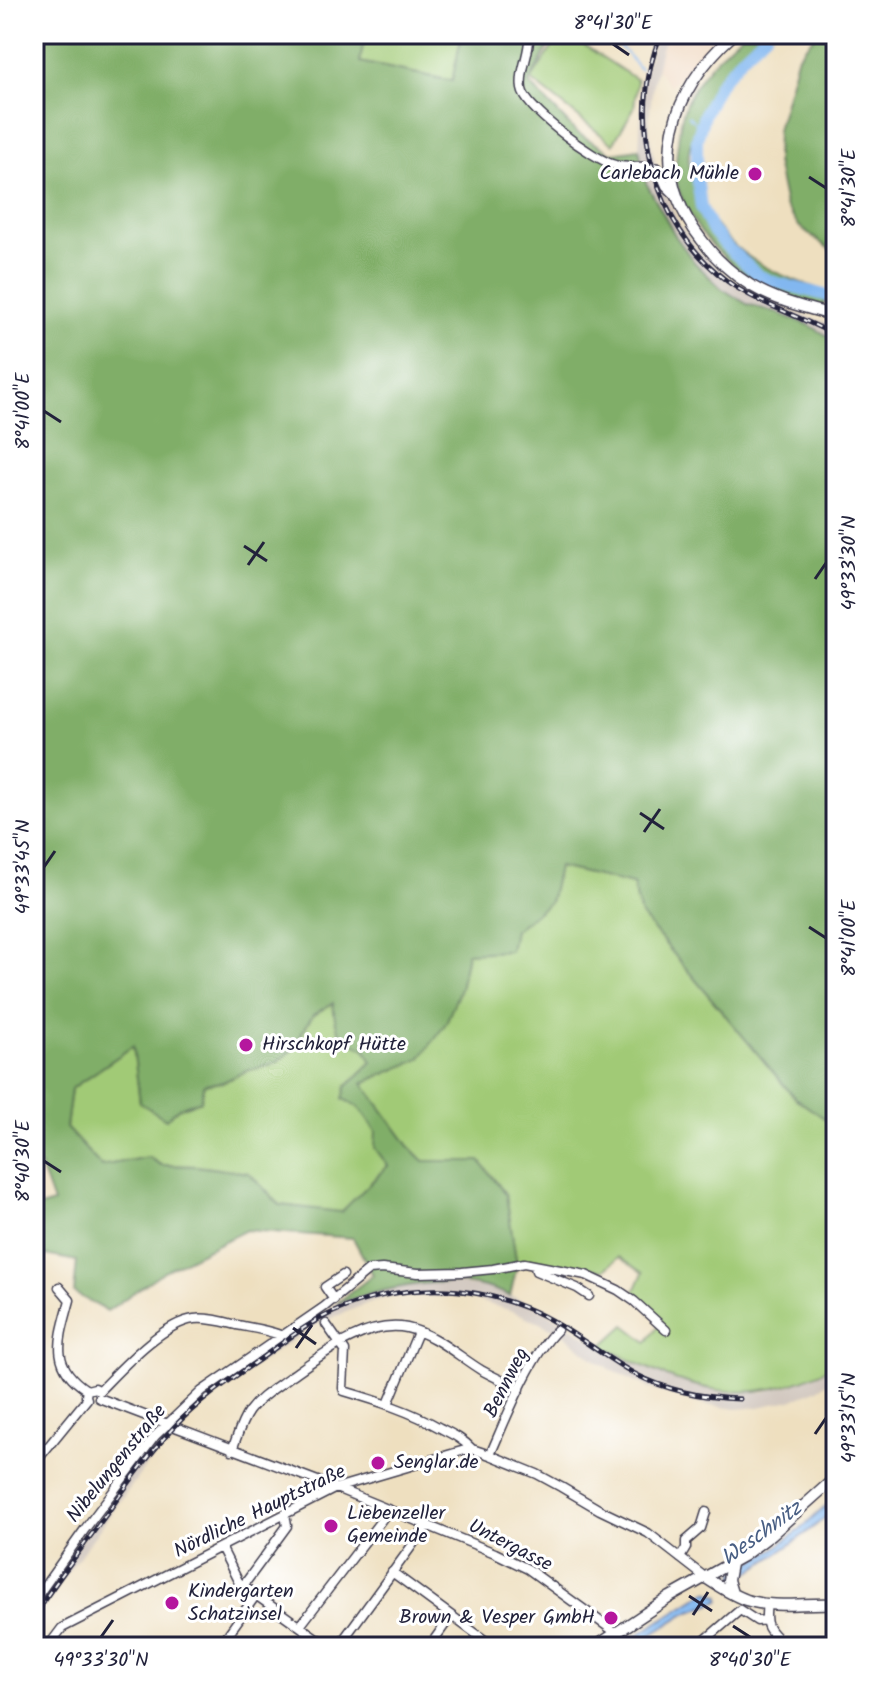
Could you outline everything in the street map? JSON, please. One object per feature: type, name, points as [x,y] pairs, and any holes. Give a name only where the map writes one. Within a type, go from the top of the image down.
[{"type":"main road","points":[[734,34],[698,72],[678,112],[670,153],[676,196],[692,228],[735,275],[779,299],[836,316]]},
{"type":"main road","points":[[595,1647],[670,1597],[730,1567],[836,1477]]},
{"type":"main road","points":[[730,1567],[728,1580],[738,1599]]},
{"type":"main road","points":[[708,1579],[738,1599],[767,1604],[836,1604]]},
{"type":"main road","points":[[34,1643],[62,1647]]},
{"type":"street","points":[[529,34],[522,92],[533,108],[585,150],[614,165],[658,168],[666,186],[676,196]]},
{"type":"street","name":"Nibelungenstraße","points":[[34,1601],[94,1517],[166,1425],[202,1391],[334,1300],[369,1270],[462,1272],[524,1263],[535,1266]]},
{"type":"street","points":[[589,1296],[536,1271],[535,1266],[586,1275],[618,1290],[666,1330]]},
{"type":"street","points":[[334,1300],[325,1287],[343,1275]]},
{"type":"street","points":[[34,1464],[38,1452],[87,1394],[65,1369],[60,1351],[70,1300],[59,1287]]},
{"type":"street","points":[[99,1394],[149,1342],[191,1319],[203,1318],[280,1335]]},
{"type":"street","points":[[326,1324],[345,1351],[344,1391],[422,1418],[465,1441],[472,1449],[537,1474],[648,1533],[708,1579]]},
{"type":"street","points":[[232,1450],[243,1421],[259,1399],[331,1348],[377,1330],[395,1328],[418,1332],[484,1372],[520,1389]]},
{"type":"street","name":"Bennweg","points":[[490,1455],[520,1389],[557,1330]]},
{"type":"street","points":[[388,1404],[418,1332]]},
{"type":"street","name":"Untergasse","points":[[87,1394],[95,1388],[99,1394],[166,1425],[336,1488],[528,1569],[615,1632]]},
{"type":"street","name":"Nördliche Hauptstraße","points":[[50,1644],[62,1628],[336,1488],[472,1449]]},
{"type":"street","points":[[300,1626],[389,1510]]},
{"type":"street","points":[[680,1558],[686,1541],[701,1528],[706,1512]]},
{"type":"street","points":[[243,1586],[287,1526],[285,1514]]},
{"type":"street","points":[[338,1647],[427,1525]]},
{"type":"street","points":[[221,1547],[243,1586],[329,1647]]},
{"type":"street","points":[[392,1572],[494,1647]]},
{"type":"street","points":[[219,1647],[256,1595]]},
{"type":"street","points":[[697,1647],[738,1599],[757,1621],[765,1620]]},
{"type":"street","points":[[767,1604],[767,1628],[787,1647]]},
{"type":"street","points":[[429,1647],[451,1616]]},
{"type":"shaded area","points":[[657,34],[668,34],[653,84],[649,120],[652,149],[662,186],[680,225],[700,252],[729,279],[793,312],[833,324],[836,326],[836,341],[809,325],[747,304],[721,288],[695,263],[676,237],[646,183],[639,149],[643,74]]},
{"type":"shaded area","points":[[668,34],[724,34],[670,86],[656,69]]},
{"type":"shaded area","points":[[439,1282],[496,1289],[541,1309],[647,1369],[684,1383],[719,1391],[763,1392],[791,1385],[836,1364],[836,1378],[791,1400],[759,1407],[737,1409],[699,1404],[656,1391],[612,1370],[562,1333],[513,1311],[463,1297],[393,1296],[368,1303],[319,1323],[298,1336],[229,1384],[184,1422],[157,1451],[34,1621],[34,1605],[150,1445],[203,1393],[337,1303],[382,1290]]},
{"type":"green space","points":[[34,34],[365,34],[360,62],[452,81],[462,34],[555,34],[529,83],[576,132],[612,153],[639,149],[646,183],[676,237],[695,263],[721,288],[747,304],[809,325],[836,341],[836,1126],[795,1098],[641,915],[633,884],[558,867],[550,902],[514,930],[510,951],[467,953],[460,989],[446,1023],[420,1059],[363,1083],[409,1146],[424,1161],[480,1161],[506,1195],[517,1266],[510,1296],[489,1288],[446,1283],[402,1287],[337,1303],[373,1275],[353,1238],[246,1230],[164,1271],[107,1311],[74,1293],[77,1261],[34,1253],[34,1209],[53,1203],[39,1164],[34,1165]],"holes":[[[333,1003],[340,1033],[365,1049],[372,1062],[346,1087],[343,1099],[359,1107],[376,1131],[375,1148],[388,1166],[341,1212],[280,1205],[249,1173],[161,1165],[148,1157],[101,1166],[66,1128],[71,1089],[133,1046],[140,1103],[166,1119],[179,1108],[201,1100],[204,1084],[223,1082],[246,1071],[276,1063],[291,1051],[313,1015]]]},
{"type":"green space","points":[[365,34],[462,34],[453,81],[359,62]]},
{"type":"green space","points":[[561,34],[567,34],[637,80],[634,108],[613,144],[531,80]]},
{"type":"green space","points":[[742,34],[771,34],[736,67],[707,105],[690,148],[692,177],[704,208],[729,240],[744,254],[771,270],[830,293],[822,307],[771,290],[737,268],[702,234],[679,191],[676,161],[685,106],[702,76]]},
{"type":"green space","points":[[816,34],[836,34],[836,254],[799,226],[785,206],[776,162],[777,130],[798,55]]},
{"type":"green space","points":[[558,867],[633,884],[641,915],[795,1098],[836,1126],[836,1364],[804,1379],[774,1388],[745,1392],[717,1390],[661,1374],[602,1346],[625,1325],[647,1342],[662,1321],[634,1293],[643,1273],[619,1257],[604,1270],[555,1264],[517,1266],[506,1195],[480,1161],[424,1161],[409,1146],[363,1083],[420,1059],[460,989],[467,953],[514,930],[550,902]]},
{"type":"green space","points":[[333,1003],[372,1062],[346,1087],[376,1131],[376,1148],[388,1165],[341,1213],[280,1205],[248,1173],[161,1165],[148,1157],[101,1166],[66,1128],[71,1089],[133,1046],[140,1102],[166,1119],[179,1108],[201,1100],[204,1084],[223,1082],[246,1071],[276,1063],[291,1051],[313,1015]]},
{"type":"water","points":[[836,1497],[836,1508],[824,1519],[788,1547],[736,1580],[735,1572],[800,1530]]},
{"type":"water","points":[[707,1591],[720,1596],[720,1600],[686,1613],[632,1647],[619,1647]]},
{"type":"waterway","points":[[609,34],[640,69]]},
{"type":"waterway","name":"Weschnitz","points":[[766,34],[719,84],[704,115],[697,140],[701,207],[712,230],[758,275],[836,298]]},
{"type":"waterway","points":[[688,116],[700,127]]},
{"type":"railway","points":[[661,34],[650,67],[646,101],[647,135],[653,169],[664,201],[680,231],[701,258],[727,281],[753,297],[836,336]]},
{"type":"railway","points":[[34,1616],[134,1475],[184,1417],[224,1384],[304,1328],[346,1307],[371,1299],[423,1290],[449,1290],[501,1299],[555,1322],[647,1380],[686,1392],[740,1399]]},
{"type":"place","name":"Carlebach Mühle","points":[[755,174]]},
{"type":"place","name":"Hirschkopf Hütte","points":[[246,1045]]},
{"type":"place","name":"Senglar.de","points":[[378,1463]]},
{"type":"place","name":"Liebenzeller Gemeinde","points":[[331,1526]]},
{"type":"place","name":"Kindergarten Schatzinsel","points":[[172,1603]]},
{"type":"place","name":"Brown & Vesper GmbH","points":[[611,1618]]}]
